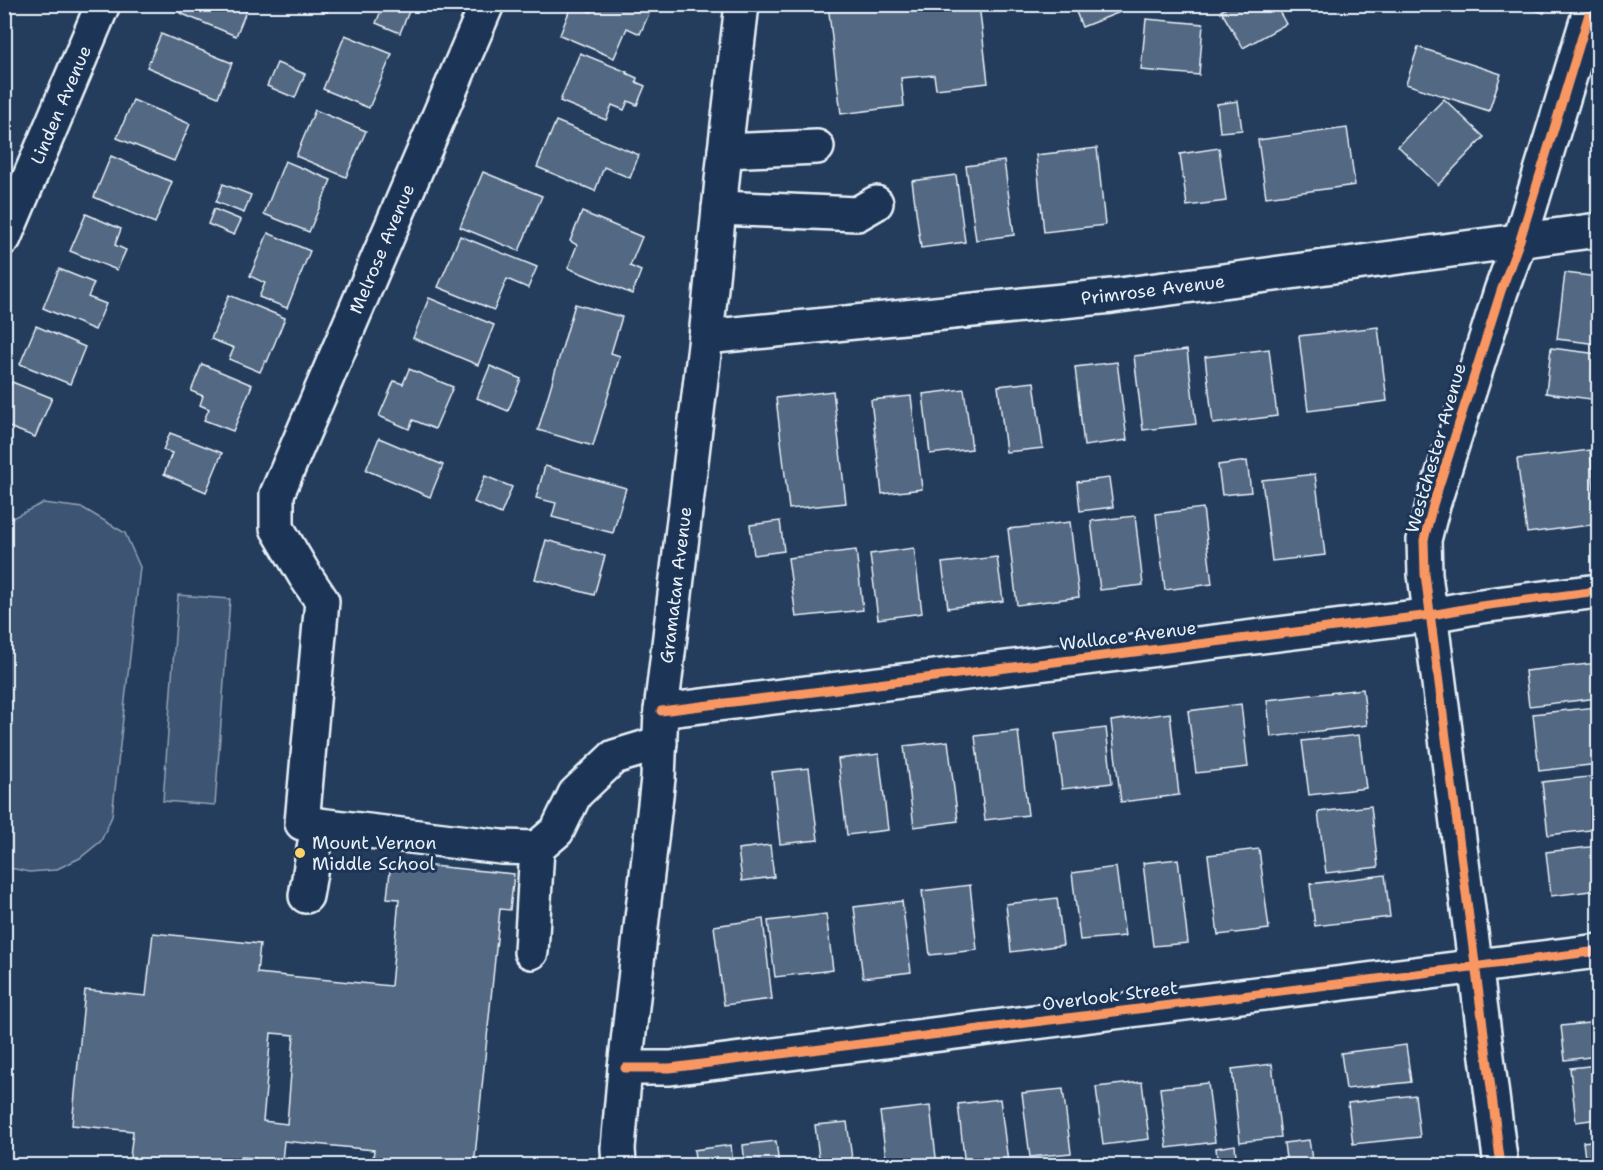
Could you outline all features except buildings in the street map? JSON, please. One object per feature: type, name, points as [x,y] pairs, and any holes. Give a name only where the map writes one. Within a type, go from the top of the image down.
[{"type":"street","name":"Linden Avenue","points":[[4,238],[103,4]]},
{"type":"street","name":"Melrose Avenue","points":[[310,824],[322,601],[277,528],[276,494],[487,4]]},
{"type":"street","name":"Gramatan Avenue","points":[[619,1166],[618,1148],[625,1068],[646,893],[660,727],[742,4]]},
{"type":"street","name":"Westchester Avenue","points":[[1501,1166],[1425,574],[1425,540],[1433,505],[1520,240],[1592,4]]},
{"type":"street","points":[[725,151],[817,147]]},
{"type":"street","points":[[719,207],[857,214],[876,203]]},
{"type":"street","name":"Primrose Avenue","points":[[706,337],[1112,296],[1599,230]]},
{"type":"street","name":"Wallace Avenue","points":[[537,848],[557,831],[575,794],[614,757],[660,727],[1481,606],[1599,591]]},
{"type":"street","points":[[306,896],[310,824],[501,848],[537,848],[531,952]]},
{"type":"street","name":"Overlook Street","points":[[625,1068],[670,1068],[1599,951]]},
{"type":"shaded area","points":[[43,503],[83,508],[125,533],[140,567],[112,816],[101,841],[80,858],[55,870],[29,872],[5,867],[4,527],[14,517]]},
{"type":"shaded area","points":[[178,595],[230,599],[215,805],[163,801]]},
{"type":"cycle path","points":[[1501,1166],[1425,574],[1424,540],[1433,505],[1501,291],[1520,240],[1592,4]]},
{"type":"cycle path","points":[[661,711],[1431,615],[1598,591]]},
{"type":"cycle path","points":[[625,1068],[670,1068],[1598,951]]},
{"type":"place","name":"Mount Vernon Middle School","points":[[300,853]]}]
